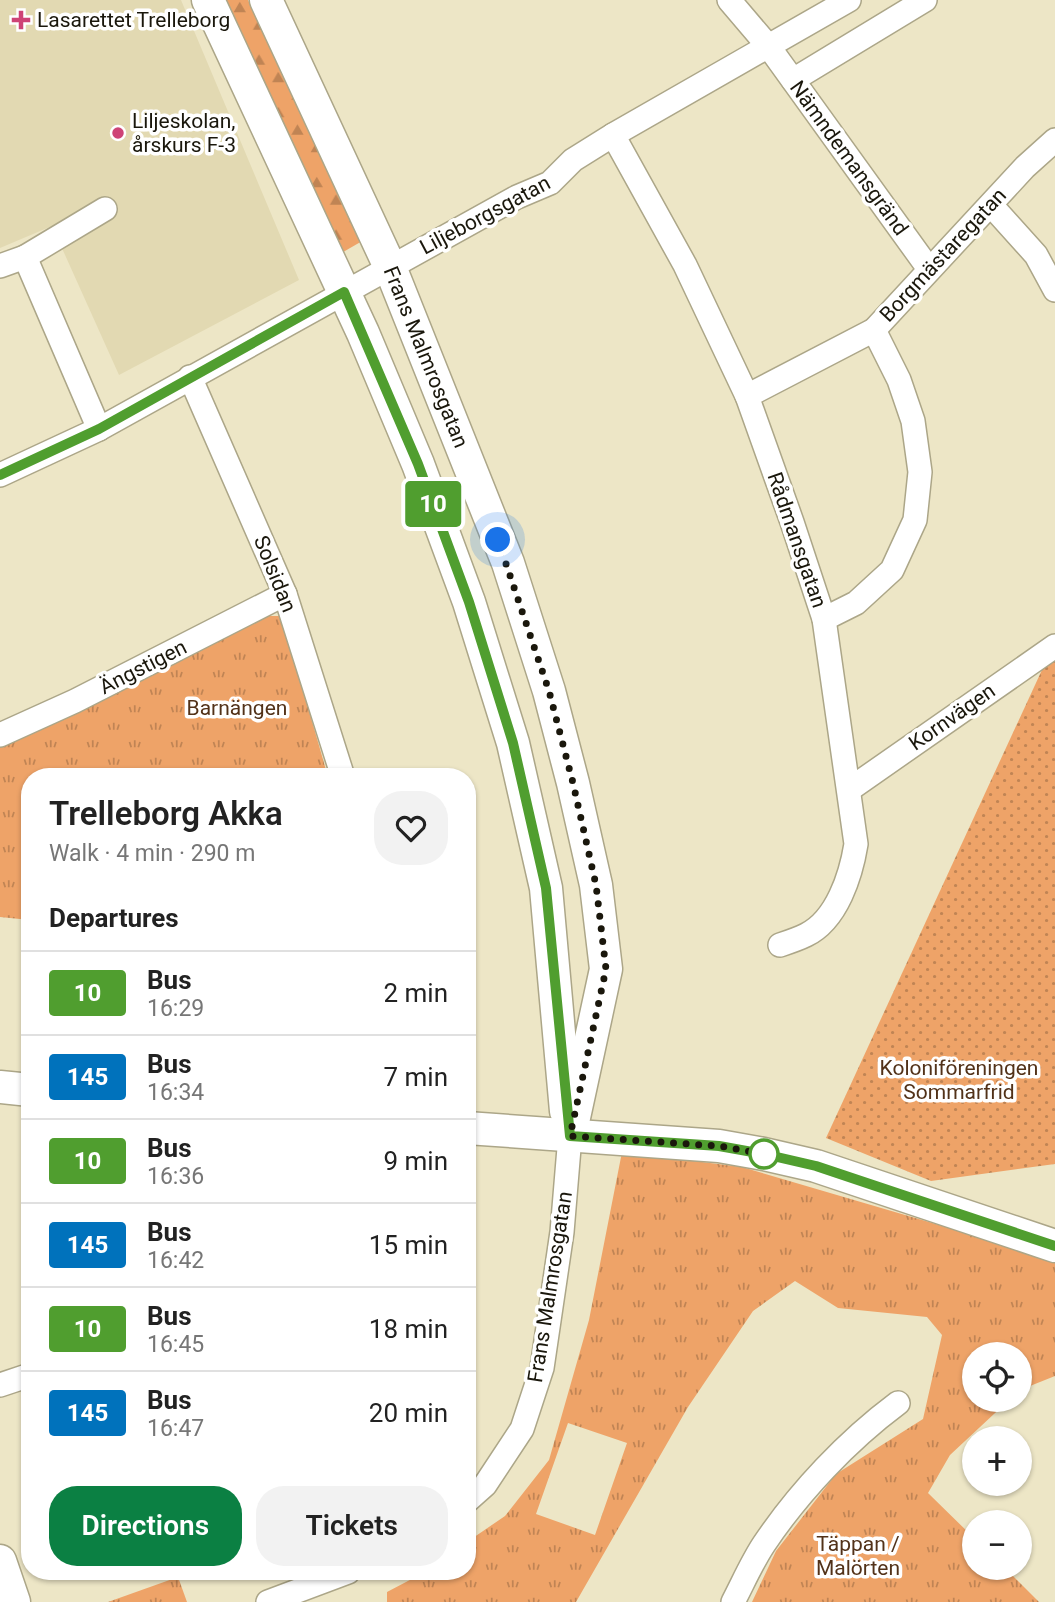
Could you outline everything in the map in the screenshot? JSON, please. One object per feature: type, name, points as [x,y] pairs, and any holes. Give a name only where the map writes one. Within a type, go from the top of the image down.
[{"type":"street","name":"Frans Malmrosgatan","points":[[208,0],[344,292],[418,464],[469,602],[513,743],[546,888],[570,1136]]},
{"type":"street","name":"Frans Malmrosgatan","points":[[266,0],[390,267],[508,563],[549,691],[596,885],[606,969],[570,1136],[562,1232],[542,1368],[522,1429],[485,1485],[476,1493]]},
{"type":"street","name":"Nämndemansgränd","points":[[729,0],[769,47],[929,269]]},
{"type":"street","name":"Liljeborgsgatan","points":[[0,475],[99,429],[517,197],[550,183],[573,160],[613,135],[849,0]]},
{"type":"street","points":[[793,80],[925,0]]},
{"type":"street","name":"Rådmansgatan","points":[[613,135],[685,265],[747,396],[824,619],[856,844],[851,875],[832,911],[809,934],[780,946]]},
{"type":"street","name":"Borgmästaregatan","points":[[747,396],[874,330],[1025,167],[1055,140]]},
{"type":"street","points":[[991,205],[1036,255],[1055,290]]},
{"type":"street","points":[[0,266],[25,257],[105,209]]},
{"type":"street","points":[[25,257],[99,429]]},
{"type":"street","points":[[824,619],[856,603],[892,570],[915,520],[920,472],[913,421],[899,380],[874,330]]},
{"type":"street","name":"Solsidan","points":[[190,377],[285,594],[340,768]]},
{"type":"street","name":"Ängstigen","points":[[0,735],[75,701],[285,594]]},
{"type":"street","name":"Kornvägen","points":[[850,789],[1055,646]]},
{"type":"street","points":[[0,1087],[21,1089]]},
{"type":"street","points":[[476,1129],[719,1146],[764,1154],[816,1166],[1055,1246]]},
{"type":"street","points":[[0,1385],[21,1378]]},
{"type":"street","points":[[733,1602],[763,1546],[803,1493],[838,1456],[898,1403]]},
{"type":"street","points":[[0,1561],[13,1602]]},
{"type":"street","points":[[268,1602],[327,1580]]},
{"type":"shaded area","name":"Liljeskolan, årskurs F-3","points":[[0,0],[181,0],[299,280],[119,375],[52,226],[0,248]]},
{"type":"green space","points":[[216,0],[248,0],[364,240],[338,255]]},
{"type":"green space","name":"Barnängen","points":[[267,616],[282,616],[325,768],[21,768],[21,919],[0,917],[0,747],[71,716]]},
{"type":"green space","name":"Koloniföreningen Sommarfrid","points":[[1055,655],[1055,1164],[931,1181],[826,1138],[1047,659]]},
{"type":"green space","name":"Täppan / Malörten","points":[[622,1152],[742,1167],[1055,1262],[1055,1376],[1032,1385],[1032,1342],[962,1342],[962,1412],[996,1412],[981,1426],[962,1426],[962,1444],[950,1455],[928,1493],[962,1526],[962,1580],[1017,1580],[1039,1602],[752,1602],[776,1551],[836,1474],[923,1419],[942,1335],[927,1317],[838,1308],[795,1281],[753,1311],[688,1407],[576,1602],[387,1602],[387,1592],[410,1580],[476,1580],[476,1536],[505,1516],[549,1460],[589,1320]],"holes":[[[568,1423],[627,1443],[595,1535],[536,1514]]]},
{"type":"green space","points":[[170,1580],[179,1580],[187,1602],[108,1602]]},
{"type":"bus line","name":"10","points":[[0,475],[99,429],[344,292],[418,464],[469,602],[513,743],[546,888],[570,1136],[719,1146],[764,1154],[816,1166],[1055,1246]]},
{"type":"place","name":"Lasarettet Trelleborg","points":[[21,20]]},
{"type":"place","name":"Liljeskolan, årskurs F-3","points":[[118,133]]},
{"type":"route","points":[[498,540],[508,563],[549,691],[596,885],[606,969],[570,1136],[719,1146],[764,1154]]}]
